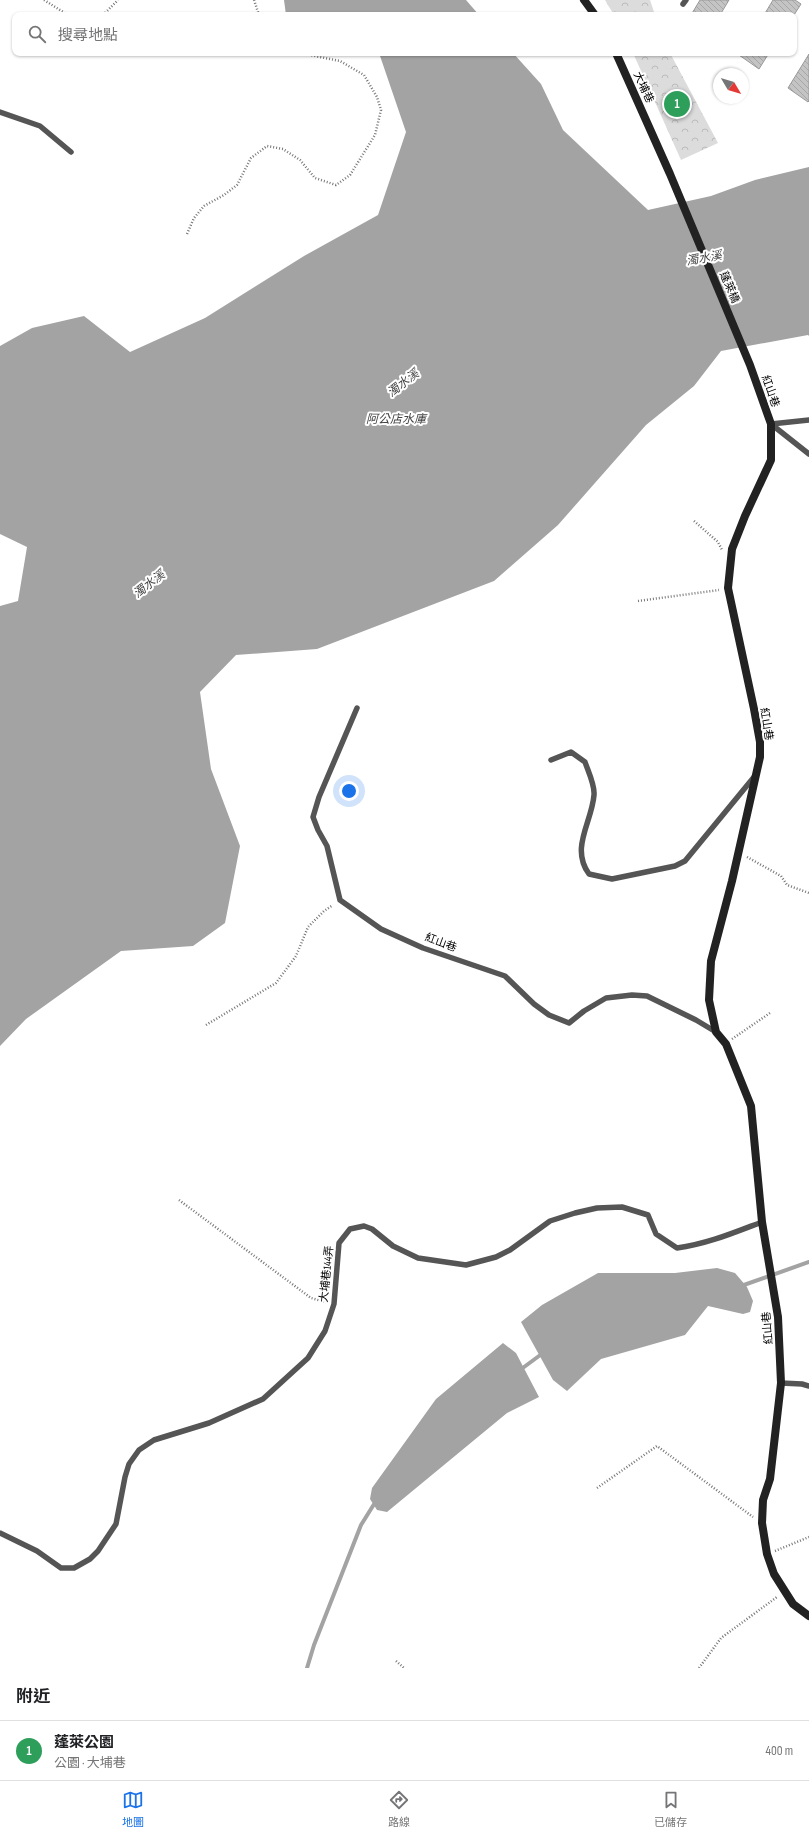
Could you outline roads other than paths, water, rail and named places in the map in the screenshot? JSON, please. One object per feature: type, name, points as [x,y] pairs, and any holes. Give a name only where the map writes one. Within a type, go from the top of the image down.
[{"type":"street","points":[[584,0],[593,12]]},
{"type":"street","name":"大埔巷","points":[[617,56],[670,174]]},
{"type":"street","name":"蓬萊橋","points":[[670,174],[750,365]]},
{"type":"street","name":"紅山巷","points":[[750,365],[771,424],[771,460],[732,548],[728,588],[760,742],[760,757],[739,852],[711,961],[709,1000],[716,1032],[726,1044],[751,1106],[762,1222],[778,1317],[781,1383],[770,1479],[763,1500],[762,1523],[767,1554],[774,1574],[784,1592],[793,1604],[809,1616]]},
{"type":"lane","points":[[0,112],[40,126],[71,152]]},
{"type":"lane","points":[[771,424],[809,420]]},
{"type":"lane","name":"紅山巷","points":[[771,424],[809,454]]},
{"type":"lane","name":"紅山巷","points":[[357,708],[322,790],[313,817],[327,846],[340,900],[381,929],[423,948],[505,976],[534,1004],[549,1015],[569,1023],[584,1011],[606,998],[647,996],[696,1020],[716,1032]]},
{"type":"lane","points":[[551,760],[571,752],[586,762],[595,794],[583,832],[581,844],[584,868],[589,874],[612,879],[675,866],[685,861],[755,777]]},
{"type":"lane","name":"大埔巷144弄","points":[[0,1533],[37,1551],[61,1568],[74,1568],[90,1559],[116,1524],[129,1464],[139,1450],[154,1440],[209,1423],[263,1399],[308,1358],[317,1346],[325,1331],[334,1304],[339,1243],[350,1229],[356,1226],[364,1226],[372,1229],[393,1246],[418,1258],[466,1265],[496,1257],[510,1250],[550,1221],[597,1208],[622,1206],[648,1215],[656,1234],[677,1248],[695,1246],[718,1240],[762,1222]]},
{"type":"lane","points":[[781,1383],[802,1384],[809,1386]]},
{"type":"water","points":[[284,0],[466,0],[476,12],[286,12]]},
{"type":"water","name":"阿公店水庫","points":[[380,56],[516,56],[541,84],[563,130],[648,210],[711,196],[755,180],[809,167],[809,336],[721,351],[694,386],[646,425],[558,525],[494,581],[317,649],[236,655],[200,692],[211,769],[240,846],[225,923],[193,946],[121,951],[26,1019],[0,1046],[0,606],[18,601],[27,547],[0,534],[0,346],[32,328],[84,316],[130,352],[205,318],[304,256],[378,215],[406,132]]},
{"type":"water","points":[[717,1268],[735,1273],[747,1287],[753,1301],[750,1312],[743,1314],[708,1306],[685,1335],[601,1359],[567,1391],[553,1380],[521,1322],[542,1305],[598,1273],[675,1273]]},
{"type":"water","points":[[503,1343],[516,1353],[539,1397],[507,1413],[387,1512],[377,1510],[370,1499],[372,1488],[436,1399]]},
{"type":"waterway","points":[[741,1286],[809,1262]]},
{"type":"waterway","points":[[520,1370],[543,1353]]},
{"type":"waterway","points":[[307,1668],[314,1645],[361,1525],[376,1501]]},
{"type":"place","name":"蓬萊公園","points":[[677,104]]},
{"type":"water label","name":"濁水溪","points":[[704,258]]},
{"type":"water label","name":"濁水溪","points":[[403,383]]},
{"type":"water label","name":"濁水溪","points":[[149,584]]}]
